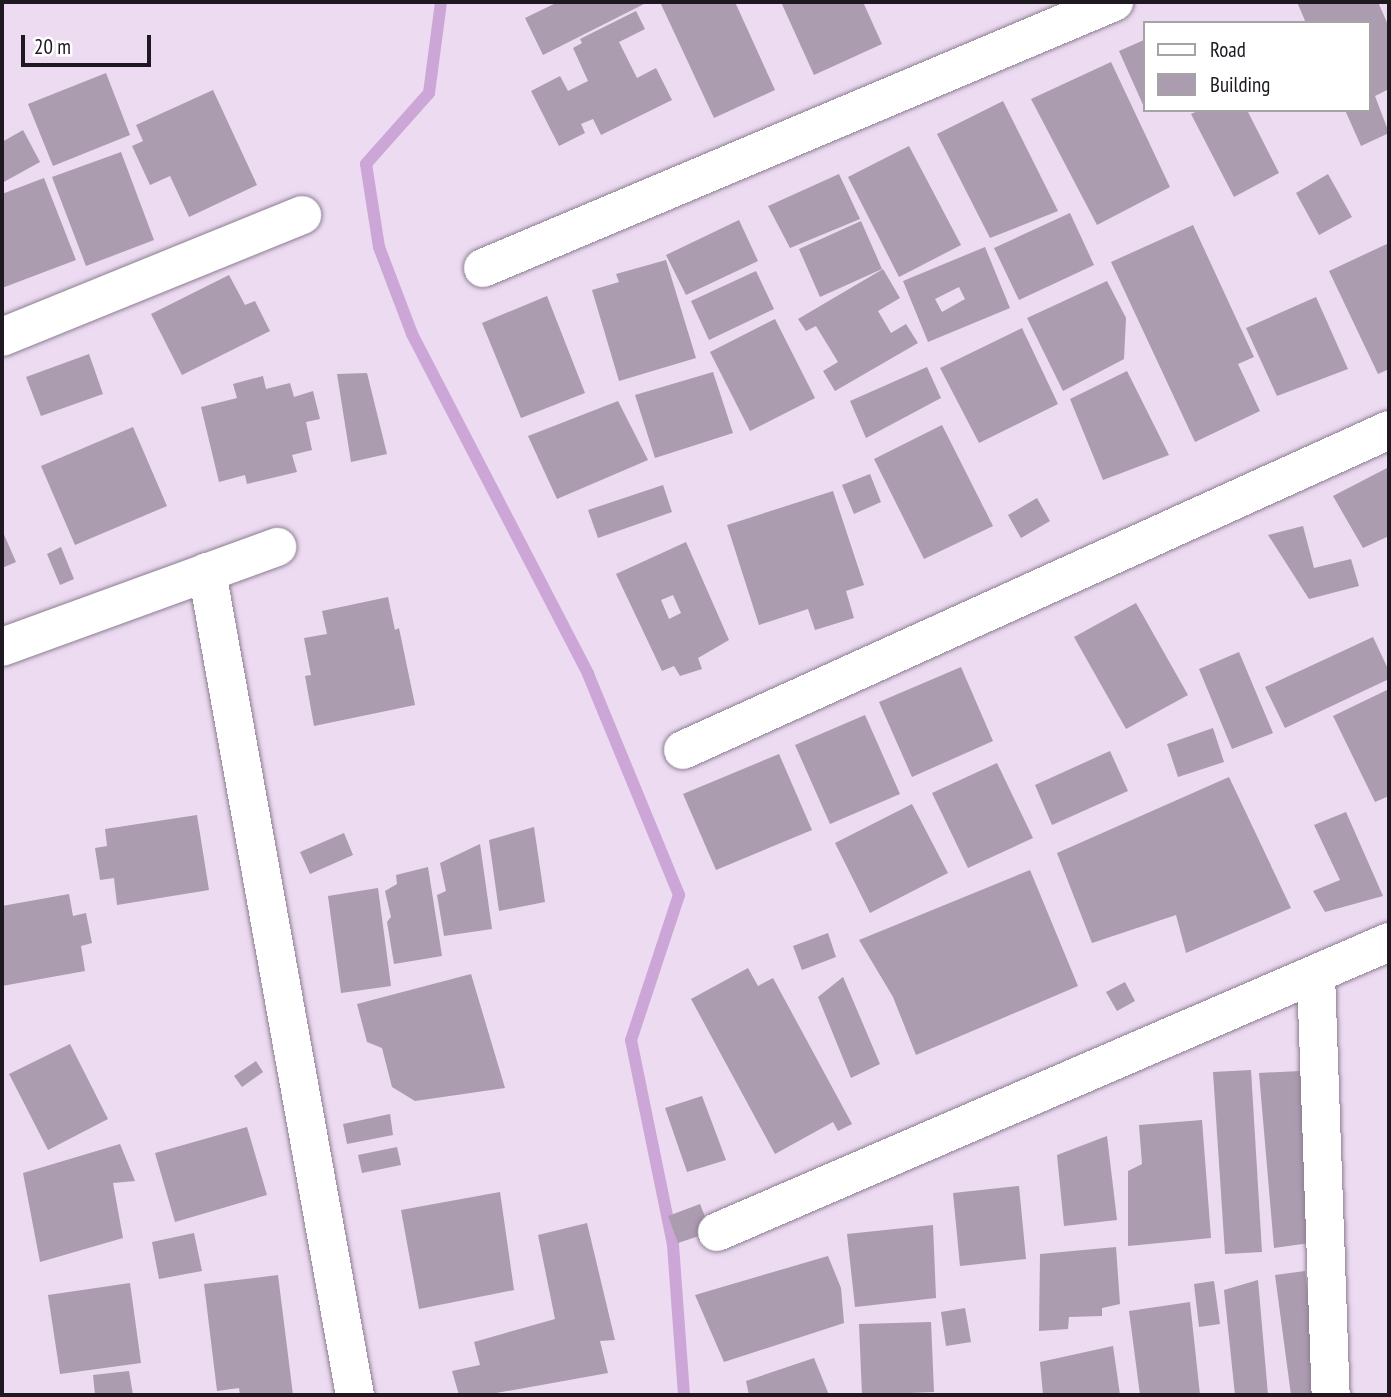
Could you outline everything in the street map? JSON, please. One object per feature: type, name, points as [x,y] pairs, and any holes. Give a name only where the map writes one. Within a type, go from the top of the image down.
[{"type":"street","points":[[483,268],[1114,2]]},
{"type":"street","points":[[2,337],[302,215]]},
{"type":"street","points":[[683,750],[1389,430]]},
{"type":"street","points":[[2,647],[277,547]]},
{"type":"street","points":[[207,572],[355,1395]]},
{"type":"street","points":[[717,1232],[1389,942]]},
{"type":"street","points":[[1316,975],[1331,1395]]},
{"type":"building","points":[[558,2],[644,4],[543,55],[525,18]]},
{"type":"building","points":[[660,2],[735,2],[775,90],[714,118]]},
{"type":"building","points":[[781,2],[863,2],[882,44],[814,75]]},
{"type":"building","points":[[1297,2],[1378,2],[1389,27],[1389,89],[1375,96],[1389,133],[1361,146],[1346,112],[1370,112],[1370,21],[1305,21]]},
{"type":"building","points":[[636,11],[645,29],[619,42],[637,78],[656,68],[672,100],[601,135],[593,119],[581,124],[585,133],[559,146],[531,91],[560,76],[568,91],[588,81],[573,48],[582,43],[580,39]]},
{"type":"building","points":[[1142,41],[1142,103],[1119,51]]},
{"type":"building","points":[[1111,62],[1170,187],[1097,225],[1031,99]]},
{"type":"building","points":[[106,73],[130,135],[53,166],[28,104]]},
{"type":"building","points":[[213,90],[257,185],[189,217],[170,176],[150,185],[132,146],[143,141],[136,125]]},
{"type":"building","points":[[1003,101],[1058,211],[990,238],[937,134]]},
{"type":"building","points":[[1248,112],[1279,173],[1234,197],[1191,114]]},
{"type":"building","points":[[23,130],[40,162],[2,183],[2,142]]},
{"type":"building","points":[[909,146],[961,245],[899,277],[848,177]]},
{"type":"building","points":[[121,152],[154,240],[86,266],[52,177]]},
{"type":"building","points":[[839,174],[860,219],[790,248],[768,206]]},
{"type":"building","points":[[1328,174],[1352,217],[1319,235],[1296,193]]},
{"type":"building","points":[[44,178],[76,260],[2,288],[2,194]]},
{"type":"building","points":[[1070,213],[1094,265],[1019,300],[994,248]]},
{"type":"building","points":[[739,220],[758,261],[686,295],[666,255]]},
{"type":"building","points":[[861,221],[882,269],[820,297],[799,249]]},
{"type":"building","points":[[1193,225],[1254,357],[1238,364],[1260,411],[1195,442],[1111,262]]},
{"type":"building","points":[[1389,243],[1389,369],[1378,374],[1329,271]]},
{"type":"building","points":[[985,247],[1010,308],[928,342],[903,281]],"holes":[[[959,287],[965,299],[942,312],[935,299]]]},
{"type":"building","points":[[666,260],[696,358],[619,381],[592,290],[619,282],[616,274]]},
{"type":"building","points":[[883,269],[900,298],[878,311],[891,333],[906,324],[918,343],[835,391],[823,371],[838,362],[816,326],[806,331],[798,319]]},
{"type":"building","points":[[756,271],[774,309],[709,340],[691,301]]},
{"type":"building","points":[[229,275],[245,305],[255,301],[270,331],[182,375],[151,314]]},
{"type":"building","points":[[1107,281],[1126,318],[1124,359],[1063,391],[1027,318]]},
{"type":"building","points":[[547,296],[585,393],[521,418],[482,323]]},
{"type":"building","points":[[1316,297],[1348,369],[1277,396],[1246,328]]},
{"type":"building","points":[[775,319],[815,398],[750,431],[710,352]]},
{"type":"building","points":[[1022,328],[1058,404],[979,443],[940,368]]},
{"type":"building","points":[[89,354],[103,394],[41,416],[26,377]]},
{"type":"building","points":[[927,367],[941,398],[866,438],[850,401]]},
{"type":"building","points":[[1127,371],[1169,455],[1103,480],[1070,399]]},
{"type":"building","points":[[713,372],[733,433],[655,458],[635,395]]},
{"type":"building","points":[[367,373],[387,454],[351,462],[337,374]]},
{"type":"building","points":[[263,376],[266,389],[290,383],[294,397],[313,391],[320,419],[306,422],[312,450],[292,455],[297,472],[247,484],[245,475],[219,482],[201,407],[237,398],[233,384]]},
{"type":"building","points":[[618,401],[648,460],[557,499],[528,436]]},
{"type":"building","points":[[942,425],[993,526],[924,559],[874,459]]},
{"type":"building","points":[[133,427],[167,506],[75,545],[41,466]]},
{"type":"building","points":[[1389,467],[1389,536],[1363,548],[1333,496]]},
{"type":"building","points":[[870,474],[881,502],[854,514],[842,485]]},
{"type":"building","points":[[663,485],[672,512],[598,538],[588,510]]},
{"type":"building","points":[[833,491],[864,585],[846,591],[854,618],[815,630],[808,609],[759,625],[727,525]]},
{"type":"building","points":[[1037,498],[1050,521],[1021,538],[1008,515]]},
{"type":"building","points":[[1303,526],[1314,568],[1351,559],[1359,586],[1309,599],[1268,535]]},
{"type":"building","points":[[2,530],[16,562],[2,568]]},
{"type":"building","points":[[686,542],[729,640],[698,658],[702,669],[680,676],[674,666],[662,671],[616,574]],"holes":[[[673,595],[681,613],[669,619],[661,600]]]},
{"type":"building","points":[[61,547],[74,579],[60,585],[47,554]]},
{"type":"building","points":[[388,597],[395,630],[399,628],[415,705],[314,726],[305,676],[311,675],[304,638],[327,634],[322,611]]},
{"type":"building","points":[[1136,603],[1188,695],[1126,729],[1074,637]]},
{"type":"building","points":[[1373,637],[1389,671],[1389,679],[1285,728],[1265,687]]},
{"type":"building","points":[[1239,652],[1273,733],[1232,749],[1199,669]]},
{"type":"building","points":[[961,667],[993,741],[912,777],[879,702]]},
{"type":"building","points":[[1389,689],[1389,796],[1375,802],[1333,716]]},
{"type":"building","points":[[865,715],[900,794],[830,824],[795,745]]},
{"type":"building","points":[[1213,728],[1224,762],[1178,777],[1167,744]]},
{"type":"building","points":[[1110,751],[1128,791],[1052,825],[1035,785]]},
{"type":"building","points":[[779,754],[812,830],[716,870],[683,794]]},
{"type":"building","points":[[997,763],[1033,838],[968,868],[932,793]]},
{"type":"building","points":[[1229,777],[1291,908],[1186,953],[1176,915],[1092,943],[1057,853]]},
{"type":"building","points":[[912,804],[948,873],[870,913],[835,843]]},
{"type":"building","points":[[1346,812],[1383,896],[1325,912],[1313,891],[1340,880],[1314,825]]},
{"type":"building","points":[[197,815],[209,890],[117,905],[114,878],[100,880],[95,848],[107,846],[105,829]]},
{"type":"building","points":[[534,827],[545,902],[499,911],[489,840]]},
{"type":"building","points":[[344,833],[353,855],[310,874],[300,852]]},
{"type":"building","points":[[480,844],[492,929],[444,936],[437,895],[446,891],[440,863]]},
{"type":"building","points":[[428,867],[442,956],[394,964],[387,922],[391,917],[385,891],[397,884],[396,875]]},
{"type":"building","points":[[1030,870],[1078,986],[916,1055],[893,997],[859,940]]},
{"type":"building","points":[[378,888],[391,986],[341,993],[328,896]]},
{"type":"building","points":[[69,894],[73,916],[86,913],[92,943],[81,946],[85,971],[2,986],[2,906]]},
{"type":"building","points":[[828,933],[836,957],[802,970],[793,946]]},
{"type":"building","points":[[748,968],[758,986],[773,978],[852,1124],[838,1131],[833,1122],[775,1154],[691,999]]},
{"type":"building","points":[[471,974],[505,1088],[415,1101],[392,1087],[382,1048],[367,1042],[357,1004]]},
{"type":"building","points":[[843,977],[880,1064],[851,1078],[818,997]]},
{"type":"building","points":[[1125,982],[1135,1001],[1117,1011],[1106,992]]},
{"type":"building","points":[[70,1044],[108,1119],[48,1150],[9,1074]]},
{"type":"building","points":[[256,1061],[263,1072],[242,1087],[234,1076]]},
{"type":"building","points":[[1251,1070],[1262,1252],[1225,1254],[1213,1072]]},
{"type":"building","points":[[1300,1071],[1317,1242],[1274,1248],[1259,1073]]},
{"type":"building","points":[[702,1096],[726,1160],[687,1172],[665,1108]]},
{"type":"building","points":[[390,1114],[393,1135],[347,1144],[343,1124]]},
{"type":"building","points":[[1202,1120],[1211,1238],[1128,1246],[1128,1171],[1142,1164],[1139,1125]]},
{"type":"building","points":[[247,1127],[267,1195],[175,1222],[155,1153]]},
{"type":"building","points":[[1107,1136],[1117,1220],[1064,1226],[1057,1155]]},
{"type":"building","points":[[120,1144],[135,1181],[113,1183],[123,1238],[40,1262],[23,1173]]},
{"type":"building","points":[[397,1147],[401,1165],[362,1173],[358,1155]]},
{"type":"building","points":[[1019,1186],[1026,1259],[960,1266],[953,1193]]},
{"type":"building","points":[[500,1192],[514,1290],[419,1309],[401,1210]]},
{"type":"building","points":[[700,1204],[711,1232],[678,1243],[668,1216]]},
{"type":"building","points":[[587,1223],[615,1340],[600,1341],[608,1373],[485,1395],[459,1395],[452,1371],[480,1365],[474,1342],[555,1319],[538,1235]]},
{"type":"building","points":[[933,1225],[936,1298],[855,1307],[847,1234]]},
{"type":"building","points":[[194,1233],[202,1271],[159,1279],[152,1242]]},
{"type":"building","points":[[1116,1247],[1120,1304],[1102,1308],[1102,1316],[1069,1317],[1068,1329],[1039,1331],[1040,1254]]},
{"type":"building","points":[[828,1256],[841,1288],[844,1323],[724,1362],[695,1295]]},
{"type":"building","points":[[1305,1271],[1321,1395],[1291,1395],[1275,1275]]},
{"type":"building","points":[[278,1275],[293,1395],[240,1395],[239,1388],[217,1391],[204,1284]]},
{"type":"building","points":[[1258,1280],[1268,1395],[1235,1395],[1224,1290]]},
{"type":"building","points":[[1214,1281],[1220,1324],[1199,1327],[1194,1284]]},
{"type":"building","points":[[130,1283],[141,1363],[60,1374],[48,1295]]},
{"type":"building","points":[[1190,1302],[1200,1395],[1140,1395],[1129,1311]]},
{"type":"building","points":[[965,1308],[971,1342],[946,1346],[941,1312]]},
{"type":"building","points":[[931,1322],[934,1392],[862,1395],[859,1324]]},
{"type":"building","points":[[1113,1346],[1120,1395],[1043,1395],[1040,1362]]},
{"type":"building","points":[[814,1358],[829,1395],[749,1395],[746,1381]]},
{"type":"building","points":[[129,1371],[133,1395],[95,1395],[93,1375]]},
{"type":"waterway","points":[[441,2],[429,93],[366,164],[379,247],[412,334],[588,674],[679,895],[631,1040],[673,1245],[684,1395]]}]
